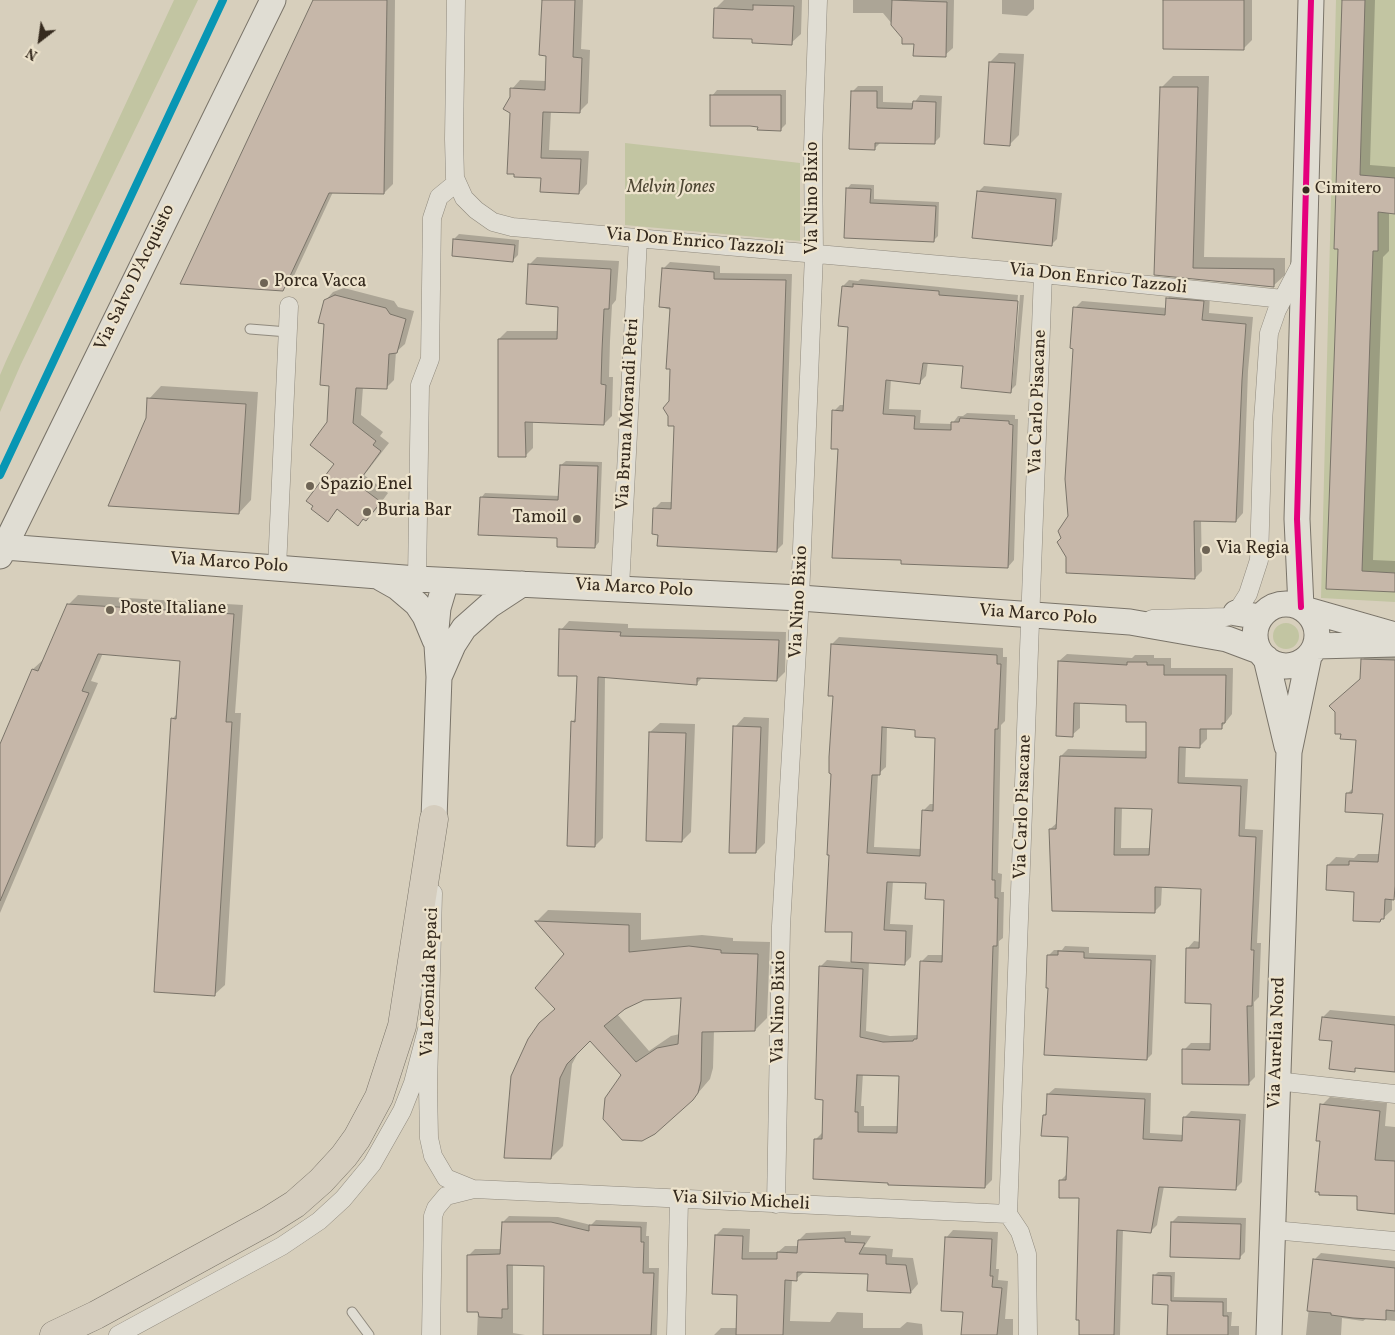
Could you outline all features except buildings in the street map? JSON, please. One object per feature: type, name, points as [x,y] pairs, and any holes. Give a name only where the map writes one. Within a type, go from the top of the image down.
[{"type":"highway","points":[[54,1335],[96,1315],[268,1221],[295,1204],[321,1181],[344,1156],[357,1138],[379,1097],[402,1026],[434,819]]},
{"type":"street","name":"Via Salvo D'Acquisto","points":[[2,551],[273,0]]},
{"type":"street","points":[[417,579],[420,385],[430,359],[432,218],[439,197],[456,183],[454,139],[456,0]]},
{"type":"street","name":"Via Nino Bixio","points":[[776,1204],[781,926],[800,598],[814,254],[813,149],[818,0]]},
{"type":"street","points":[[1312,0],[1303,259],[1297,519],[1303,608],[1310,615],[1317,630],[1312,651]]},
{"type":"street","name":"Via Don Enrico Tazzoli","points":[[456,183],[464,198],[476,210],[489,220],[502,225],[638,239],[1043,274],[1283,299]]},
{"type":"street","name":"Via Bruna Morandi Petri","points":[[620,588],[638,239]]},
{"type":"street","points":[[1236,613],[1248,594],[1258,565],[1267,345],[1271,324],[1303,259]]},
{"type":"street","name":"Via Carlo Pisacane","points":[[1008,1214],[1032,616],[1043,274]]},
{"type":"street","points":[[277,568],[289,306]]},
{"type":"street","points":[[1297,519],[1268,611],[1255,631],[1262,655],[1278,665],[1292,666],[1312,651],[1395,644]]},
{"type":"street","name":"Via Marco Polo","points":[[2,551],[277,568],[417,579],[800,598],[1130,622],[1218,637],[1262,655]]},
{"type":"street","points":[[374,575],[397,587],[417,604],[427,621],[436,643]]},
{"type":"street","points":[[457,581],[459,635]]},
{"type":"street","name":"Via Leonida Repaci","points":[[457,581],[438,608],[436,643],[439,677],[428,1122],[430,1146],[438,1168],[446,1178],[474,1190]]},
{"type":"street","points":[[439,677],[459,635],[490,605],[522,584]]},
{"type":"street","points":[[1130,622],[1179,617],[1220,618],[1236,613],[1268,611],[1285,603],[1395,636]]},
{"type":"street","name":"Via Aurelia Nord","points":[[1269,1335],[1276,1081],[1289,752],[1312,651]]},
{"type":"street","name":"Via Aurelia Nord","points":[[1262,655],[1289,752]]},
{"type":"street","points":[[118,1335],[282,1246],[319,1221],[343,1199],[372,1164],[402,1111],[413,1083],[430,1018]]},
{"type":"street","points":[[1276,1081],[1395,1094]]},
{"type":"street","points":[[431,1335],[433,1216],[436,1208],[446,1196],[474,1190]]},
{"type":"street","name":"Via Silvio Micheli","points":[[474,1190],[1008,1214]]},
{"type":"street","points":[[676,1335],[679,1200]]},
{"type":"street","points":[[1008,1214],[1020,1232],[1027,1254],[1028,1335]]},
{"type":"street","points":[[1273,1230],[1395,1241]]},
{"type":"lane","points":[[250,329],[288,332]]},
{"type":"lane","points":[[352,1312],[369,1335]]},
{"type":"green space","points":[[174,0],[198,0],[21,364],[0,412],[0,375]]},
{"type":"green space","points":[[1336,0],[1395,0],[1395,602],[1321,598]]},
{"type":"green space","name":"Melvin Jones","points":[[625,143],[800,163],[800,241],[625,225]]},
{"type":"green space","points":[[1286,623],[1295,627],[1299,636],[1295,645],[1286,649],[1277,645],[1273,636],[1277,627]]},
{"type":"transit line","points":[[0,475],[223,0]]},
{"type":"transit line","points":[[1301,607],[1297,519],[1311,0]]},
{"type":"place","name":"Cimitero","points":[[1306,190]]},
{"type":"place","name":"Porca Vacca","points":[[264,283]]},
{"type":"place","name":"Spazio Enel","points":[[310,486]]},
{"type":"place","name":"Buria Bar","points":[[367,512]]},
{"type":"place","name":"Tamoil","points":[[577,519]]},
{"type":"place","name":"Via Regia","points":[[1206,550]]},
{"type":"place","name":"Poste Italiane","points":[[110,610]]}]
